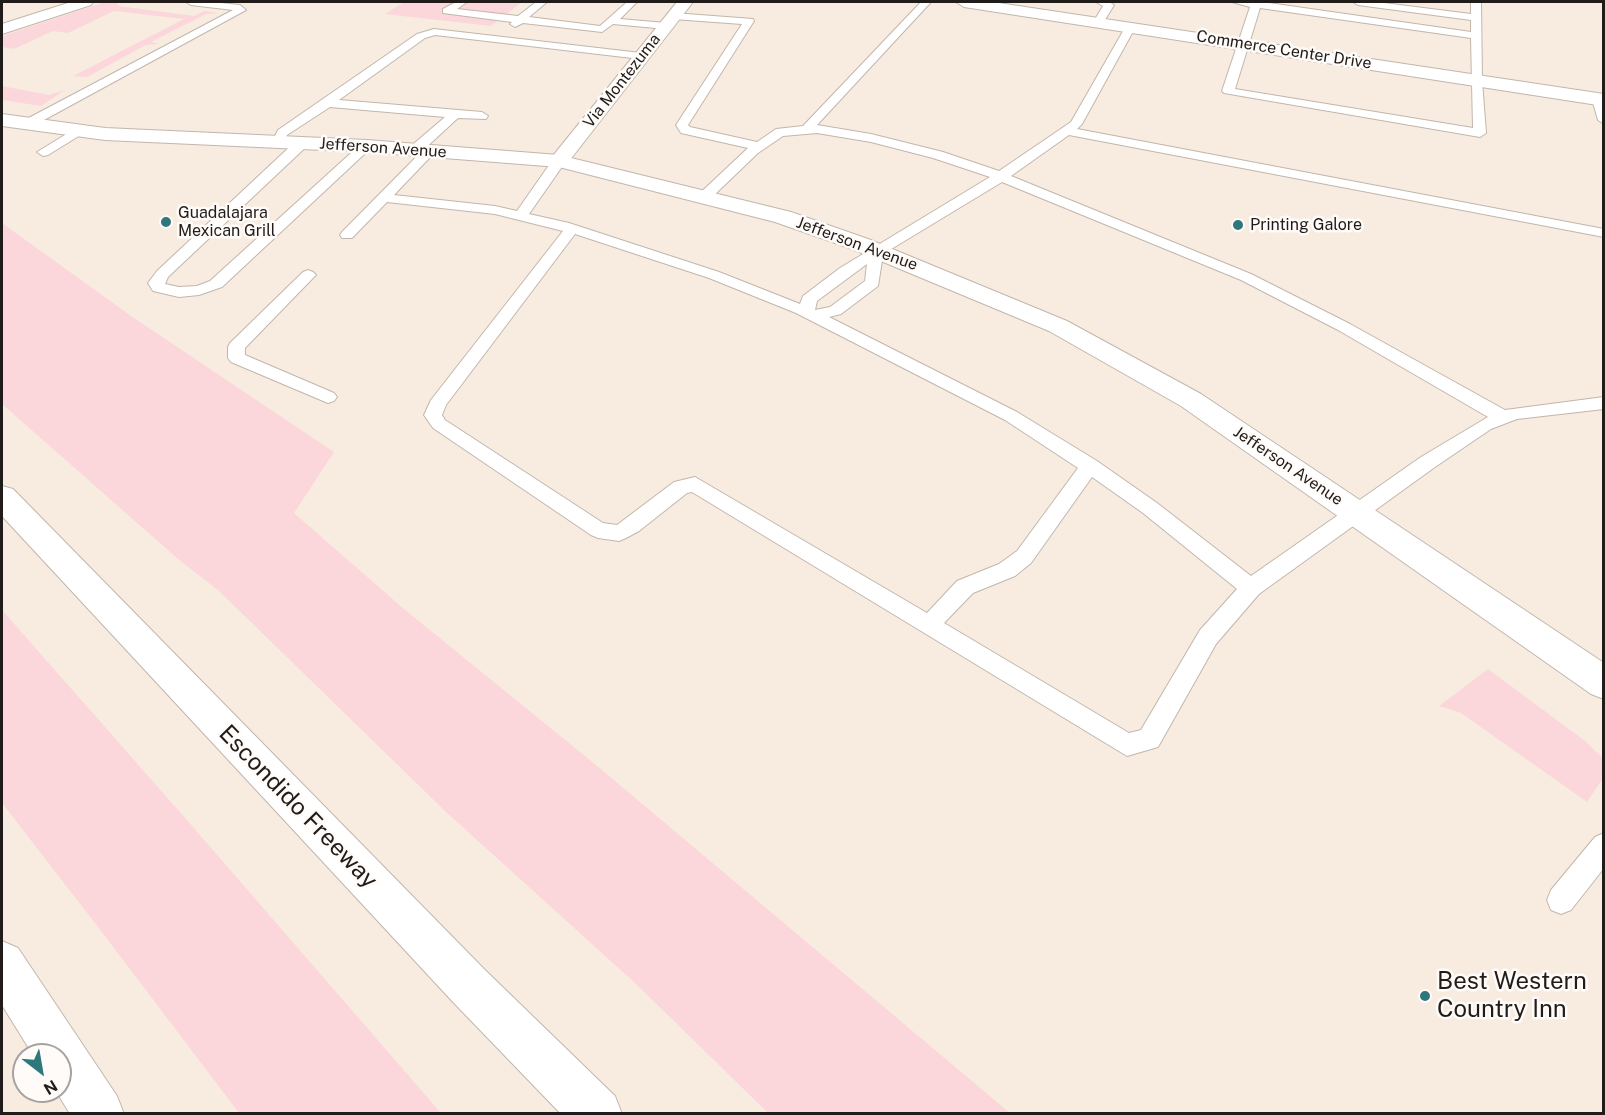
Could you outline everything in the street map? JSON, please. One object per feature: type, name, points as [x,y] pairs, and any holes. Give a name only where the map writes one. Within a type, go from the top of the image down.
[{"type":"main road","points":[[2,28],[85,2]]},
{"type":"main road","name":"Via Montezuma","points":[[559,160],[685,2]]},
{"type":"main road","name":"Commerce Center Drive","points":[[977,2],[1601,99]]},
{"type":"main road","name":"Jefferson Avenue","points":[[10,123],[105,134],[367,146],[559,160],[783,218],[876,250],[1059,326],[1191,400],[1604,683]]},
{"type":"main road","name":"Escondido Freeway","points":[[2,497],[469,986],[597,1113]]},
{"type":"main road","points":[[2,964],[99,1113]]},
{"type":"lane","points":[[10,123],[241,10],[240,8],[191,2]]},
{"type":"lane","points":[[462,2],[447,11],[602,29],[632,2]]},
{"type":"lane","points":[[497,39],[542,2]]},
{"type":"lane","points":[[807,129],[926,2]]},
{"type":"lane","points":[[1237,2],[1257,3],[1476,36]]},
{"type":"lane","points":[[1358,2],[1476,18]]},
{"type":"lane","points":[[1257,3],[1228,91],[1480,134],[1476,81],[1476,2]]},
{"type":"lane","points":[[1099,21],[1107,3]]},
{"type":"lane","points":[[612,21],[749,21],[682,125],[685,130],[758,146]]},
{"type":"lane","points":[[811,314],[809,298],[876,250],[1000,176],[1076,124],[1131,26]]},
{"type":"lane","points":[[278,142],[282,133],[421,36],[434,32],[641,57]]},
{"type":"lane","points":[[1601,99],[1604,120]]},
{"type":"lane","points":[[328,103],[482,116]]},
{"type":"lane","points":[[347,235],[384,198],[422,150],[455,114]]},
{"type":"lane","points":[[704,197],[758,146],[780,132],[807,129],[871,138],[938,155],[1000,176],[1246,277],[1344,327],[1503,417]]},
{"type":"lane","points":[[43,152],[78,131]]},
{"type":"lane","points":[[1067,131],[1604,233]]},
{"type":"lane","points":[[302,143],[162,274],[156,283],[159,288],[179,292],[199,290],[216,284],[367,146]]},
{"type":"lane","points":[[521,215],[559,160]]},
{"type":"lane","points":[[384,198],[521,215],[714,275],[811,314],[1011,416],[1090,466],[1150,508],[1251,588]]},
{"type":"lane","points":[[572,229],[437,404],[433,415],[439,424],[598,530],[619,533],[632,526],[681,487],[695,484],[1127,745],[1149,739],[1208,637],[1251,588],[1428,462],[1485,425],[1514,412],[1604,403]]},
{"type":"lane","points":[[811,314],[835,311],[873,283],[876,250]]},
{"type":"lane","points":[[308,275],[236,347],[237,358],[328,397]]},
{"type":"lane","points":[[929,625],[965,587],[1007,570],[1024,557],[1090,466]]},
{"type":"lane","points":[[1562,900],[1604,846]]},
{"type":"shaded area","points":[[105,2],[194,16],[204,11],[219,13],[206,14],[151,42],[159,44],[146,45],[87,77],[73,76],[184,19],[114,11],[68,33],[53,31],[14,49],[2,47],[2,36]]},
{"type":"shaded area","points":[[404,2],[522,2],[491,26],[385,14]]},
{"type":"shaded area","points":[[2,86],[49,95],[65,90],[41,106],[2,100]]},
{"type":"shaded area","points":[[2,223],[131,316],[334,452],[294,513],[404,609],[596,765],[1010,1113],[768,1113],[636,984],[446,812],[219,591],[178,559],[2,404]]},
{"type":"shaded area","points":[[2,610],[441,1113],[239,1113],[2,803]]},
{"type":"shaded area","points":[[1488,669],[1585,741],[1603,758],[1603,778],[1587,802],[1461,713],[1439,706]]},
{"type":"place","name":"Guadalajara Mexican Grill","points":[[166,222]]},
{"type":"place","name":"Printing Galore","points":[[1238,225]]},
{"type":"place","name":"Best Western Country Inn","points":[[1425,996]]}]
